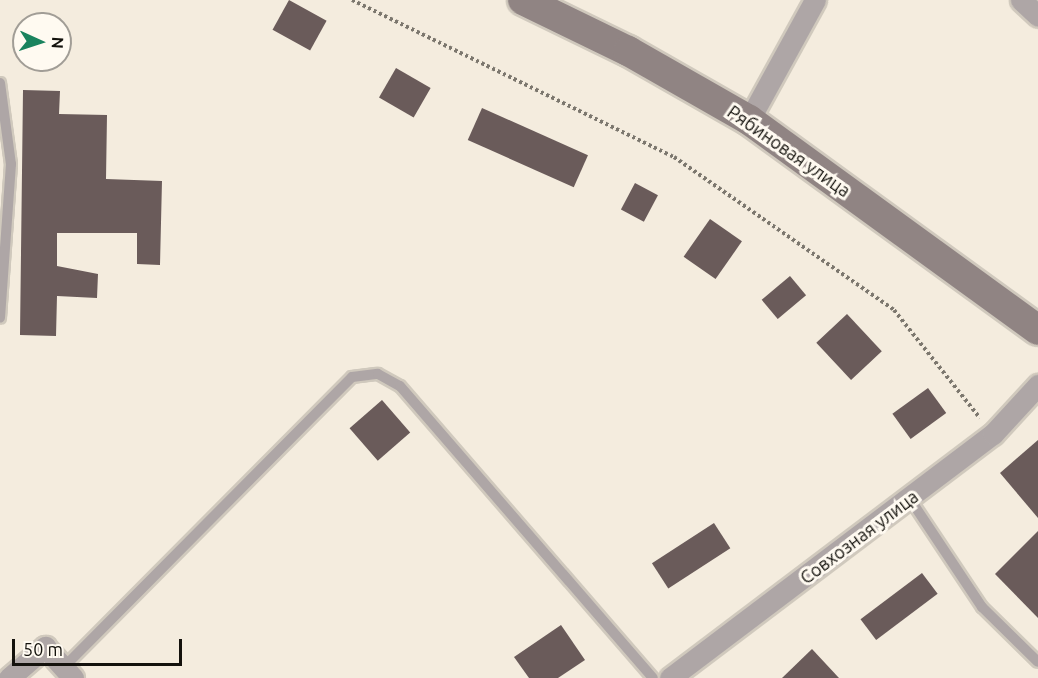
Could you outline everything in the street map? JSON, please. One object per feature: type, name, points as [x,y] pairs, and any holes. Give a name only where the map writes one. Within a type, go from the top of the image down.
[{"type":"main road","name":"Рябиновая улица","points":[[523,0],[628,51],[749,120],[1038,330]]},
{"type":"street","points":[[749,120],[815,0]]},
{"type":"street","points":[[1021,0],[1038,16]]},
{"type":"street","name":"Совхозная улица","points":[[670,678],[910,499],[993,434],[1038,385]]},
{"type":"street","points":[[9,678],[45,647],[69,672]]},
{"type":"lane","points":[[0,83],[10,164],[0,318]]},
{"type":"lane","points":[[69,672],[352,377],[378,374],[400,386],[653,678]]},
{"type":"lane","points":[[910,499],[982,607],[1038,662]]},
{"type":"path","points":[[352,0],[674,157],[894,310],[993,434]]},
{"type":"building","points":[[289,0],[327,21],[310,51],[273,30]]},
{"type":"building","points":[[396,68],[431,88],[414,117],[379,97]]},
{"type":"building","points":[[23,90],[60,91],[59,114],[107,115],[106,179],[162,181],[160,265],[137,264],[137,233],[57,233],[57,266],[98,274],[97,298],[57,296],[56,336],[20,335]]},
{"type":"building","points":[[482,108],[588,155],[574,187],[468,140]]},
{"type":"building","points":[[635,183],[658,195],[644,222],[621,209]]},
{"type":"building","points":[[710,219],[742,241],[716,279],[684,257]]},
{"type":"building","points":[[790,276],[806,295],[778,319],[762,300]]},
{"type":"building","points":[[847,314],[882,351],[851,380],[816,343]]},
{"type":"building","points":[[928,388],[946,413],[911,439],[892,414]]},
{"type":"building","points":[[382,400],[410,432],[378,461],[350,428]]},
{"type":"building","points":[[1038,440],[1038,518],[1000,473]]},
{"type":"building","points":[[714,523],[730,548],[668,588],[652,563]]},
{"type":"building","points":[[1038,531],[1038,618],[995,574]]},
{"type":"building","points":[[922,573],[938,594],[876,640],[861,619]]},
{"type":"building","points":[[561,625],[585,660],[558,678],[529,678],[514,657]]},
{"type":"building","points":[[812,649],[839,678],[782,678]]}]
